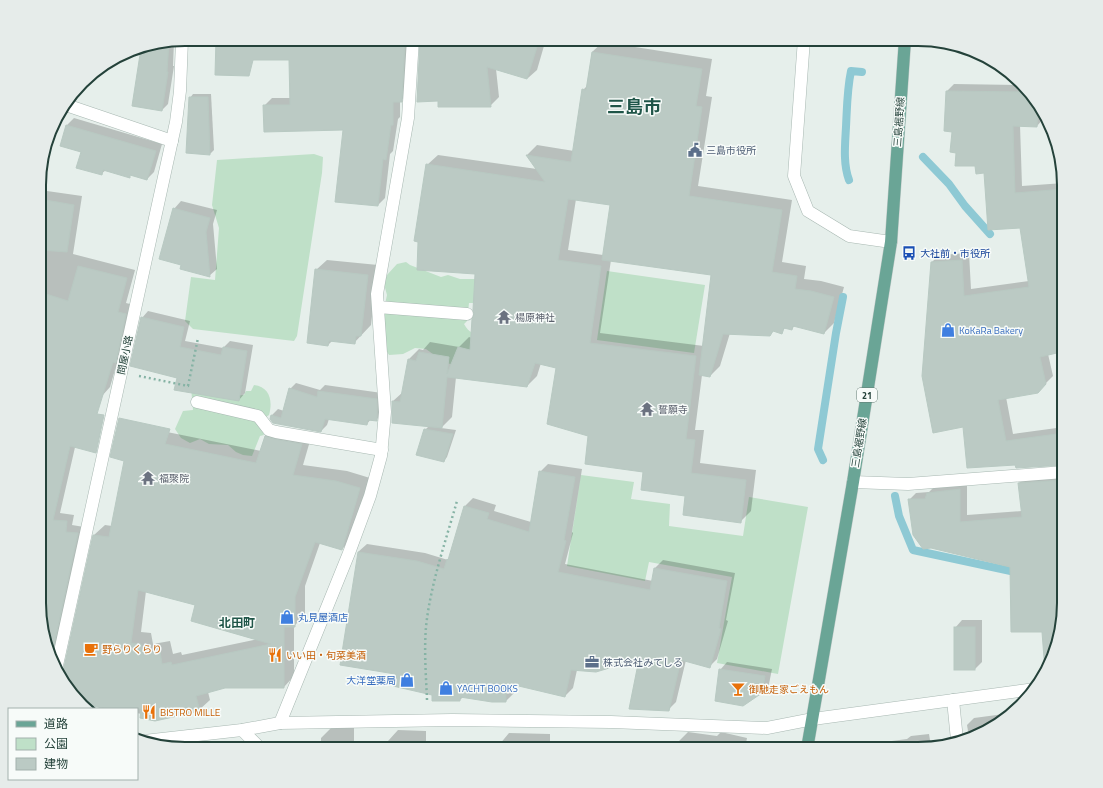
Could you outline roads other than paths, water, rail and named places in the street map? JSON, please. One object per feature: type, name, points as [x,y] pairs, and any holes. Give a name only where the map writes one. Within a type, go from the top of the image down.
[{"type":"main road","name":"三島裾野線","points":[[808,742],[853,482],[891,242],[904,46]]},
{"type":"street","name":"問屋小路","points":[[58,659],[172,141],[180,91],[182,46]]},
{"type":"street","points":[[280,723],[349,553],[370,496],[382,450],[386,412],[377,294],[408,118],[413,46]]},
{"type":"street","points":[[803,46],[794,176],[808,211],[849,236],[891,242]]},
{"type":"street","points":[[70,106],[172,141]]},
{"type":"street","points":[[378,307],[467,314]]},
{"type":"street","points":[[197,402],[258,416],[269,430],[276,432],[382,450]]},
{"type":"street","points":[[853,482],[908,484],[1057,473]]},
{"type":"street","points":[[160,739],[242,730],[280,723],[427,720],[528,720],[767,728],[813,719],[1026,690]]},
{"type":"street","points":[[953,700],[957,736]]},
{"type":"street","points":[[242,730],[254,742]]},
{"type":"waterway","points":[[849,180],[845,154],[849,85],[851,71],[862,72]]},
{"type":"waterway","points":[[923,157],[949,184],[965,206],[990,234]]},
{"type":"waterway","points":[[823,460],[818,449],[843,297]]},
{"type":"waterway","points":[[895,496],[899,516],[913,550],[1020,573]]},
{"type":"place","name":"三島市役所","points":[[695,150]]},
{"type":"place","name":"大社前・市役所","points":[[909,253]]},
{"type":"place","name":"楊原神社","points":[[504,317]]},
{"type":"place","name":"KoKaRa Bakery","points":[[948,330]]},
{"type":"place","name":"誓願寺","points":[[647,409]]},
{"type":"place","name":"福聚院","points":[[148,478]]},
{"type":"place","name":"丸見屋酒店","points":[[287,617]]},
{"type":"place","name":"野らりくらり","points":[[91,649]]},
{"type":"place","name":"いい田・旬菜美酒","points":[[275,655]]},
{"type":"place","name":"株式会社みてしる","points":[[592,662]]},
{"type":"place","name":"大洋堂薬局","points":[[407,680]]},
{"type":"place","name":"YACHT BOOKS","points":[[446,688]]},
{"type":"place","name":"御馳走家ごえもん","points":[[738,689]]},
{"type":"place","name":"BISTRO MILLE","points":[[149,712]]},
{"type":"district","name":"三島市","points":[[634,106]]},
{"type":"district","name":"北田町","points":[[237,622]]}]
